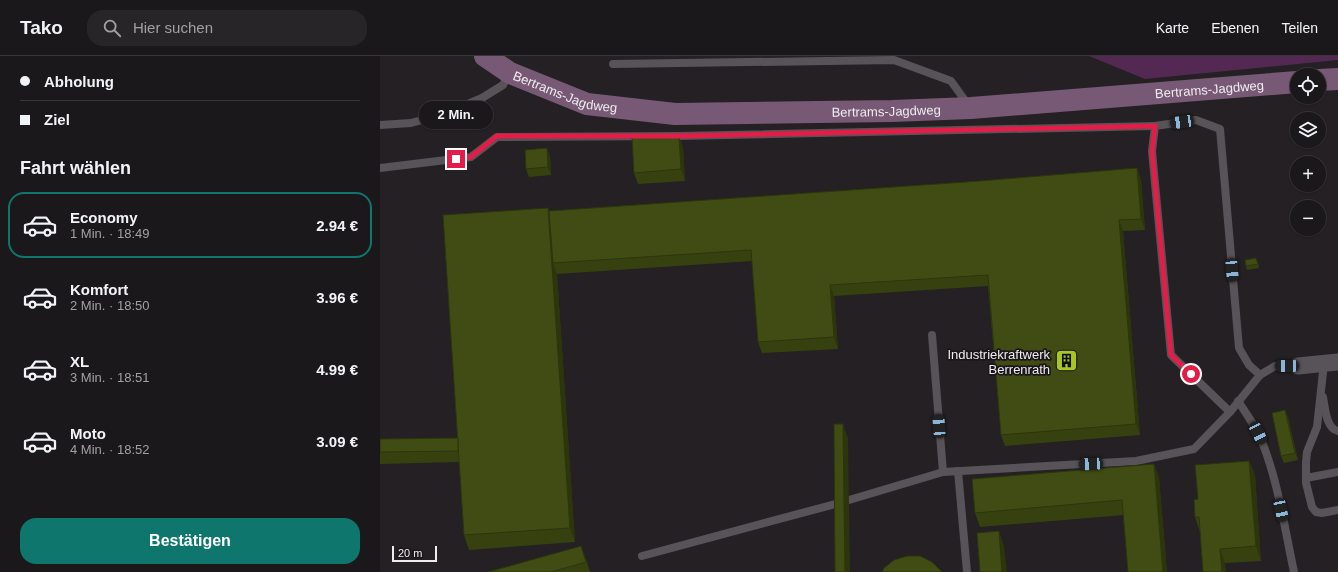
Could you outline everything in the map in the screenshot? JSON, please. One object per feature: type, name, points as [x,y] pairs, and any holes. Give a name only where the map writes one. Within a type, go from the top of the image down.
[{"type":"main road","name":"Bertrams-Jagdweg","points":[[485,56],[510,73],[587,104],[676,114],[892,111],[971,108],[1290,83]]},
{"type":"main road","points":[[1326,80],[1338,79]]},
{"type":"street","points":[[1298,366],[1331,363]]},
{"type":"lane","points":[[613,64],[894,60],[951,81],[971,108]]},
{"type":"lane","points":[[380,125],[411,123],[433,118],[456,109],[482,98],[503,85],[510,73]]},
{"type":"lane","points":[[380,168],[471,157],[497,136],[686,136],[1155,126],[1196,120],[1220,129],[1240,348],[1249,365],[1260,375]]},
{"type":"lane","points":[[1155,126],[1152,151],[1171,355],[1230,412]]},
{"type":"lane","points":[[932,335],[943,472]]},
{"type":"lane","points":[[1331,363],[1321,390],[1317,427],[1307,452],[1306,478],[1312,507],[1316,512],[1322,513],[1338,510]]},
{"type":"lane","points":[[642,556],[839,503],[943,472],[1136,461],[1194,449],[1230,412],[1260,375],[1275,366],[1298,366]]},
{"type":"lane","points":[[1321,390],[1330,427],[1335,431],[1338,431]]},
{"type":"lane","points":[[1238,402],[1252,421],[1264,445],[1274,479],[1294,572]]},
{"type":"lane","points":[[958,471],[967,572]]},
{"type":"lane","points":[[1306,478],[1338,472]]},
{"type":"shaded area","points":[[1089,56],[1338,56],[1338,60],[1145,79]]},
{"type":"building","points":[[632,137],[679,137],[681,169],[634,173]]},
{"type":"building","points":[[547,148],[548,167],[526,169],[525,150]]},
{"type":"building","points":[[1137,168],[1141,219],[1119,220],[1136,424],[1001,435],[988,275],[830,285],[834,337],[758,342],[751,250],[553,263],[549,211],[980,181]]},
{"type":"building","points":[[548,208],[570,528],[464,535],[443,215]]},
{"type":"building","points":[[1256,258],[1258,264],[1246,266],[1245,260]]},
{"type":"building","points":[[1285,410],[1295,453],[1281,456],[1272,413]]},
{"type":"building","points":[[834,424],[843,424],[845,572],[835,572]]},
{"type":"building","points":[[458,438],[458,451],[380,452],[380,439]]},
{"type":"building","points":[[1249,461],[1256,546],[1220,549],[1222,572],[1203,572],[1199,517],[1195,517],[1194,500],[1198,499],[1195,465]]},
{"type":"building","points":[[1154,464],[1163,572],[1128,572],[1122,500],[975,513],[972,479]]},
{"type":"building","points":[[999,531],[1002,572],[980,572],[977,533]]},
{"type":"building","points":[[581,546],[586,562],[551,572],[488,572]]},
{"type":"building","points":[[907,556],[920,556],[932,562],[942,572],[882,572],[884,568],[894,560]]},
{"type":"place","name":"Industriekraftwerk Berrenrath","points":[[1066,361]]},
{"type":"route","points":[[456,159],[471,157],[497,136],[678,136],[1155,126],[1152,151],[1171,355],[1191,374]]}]
